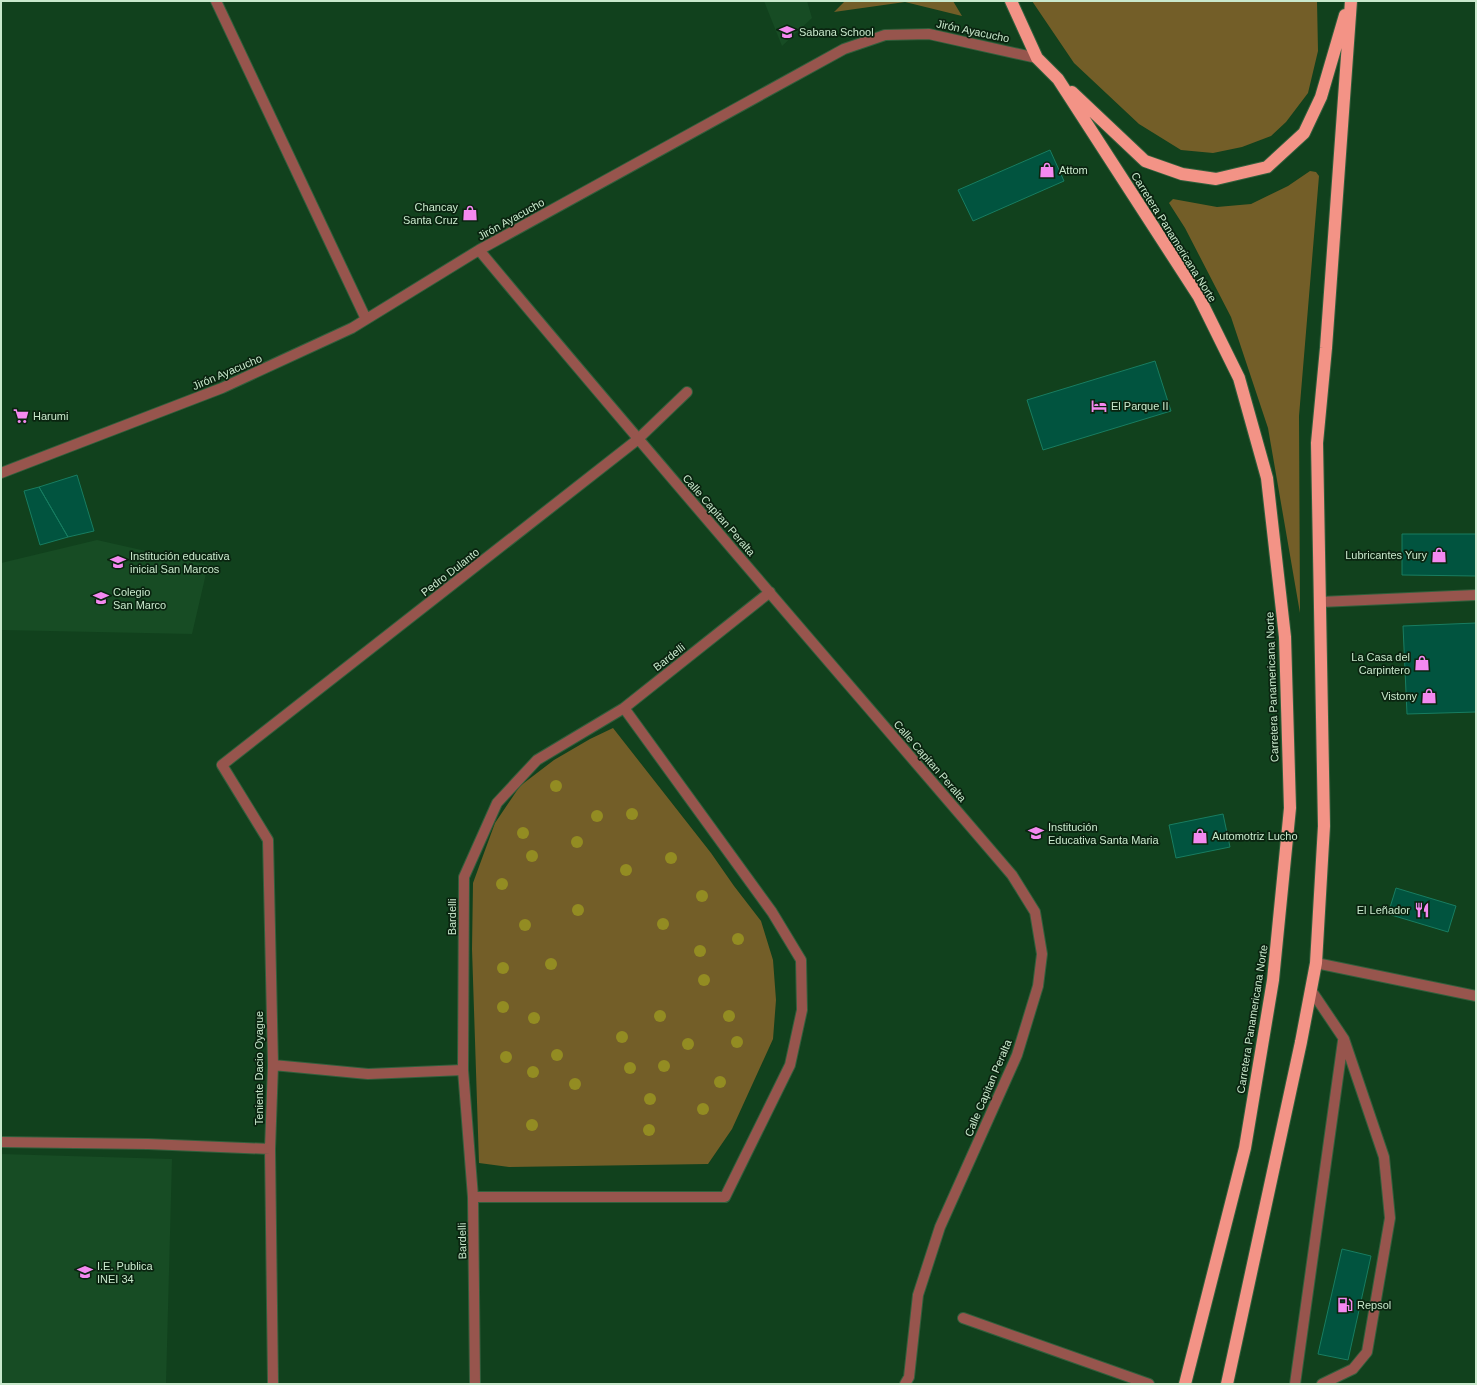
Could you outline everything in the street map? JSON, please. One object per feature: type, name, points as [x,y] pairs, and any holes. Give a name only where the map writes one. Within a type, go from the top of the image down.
[{"type":"highway","name":"Carretera Panamericana Norte","points":[[1011,1],[1037,58],[1058,78],[1199,297],[1238,378],[1267,478],[1285,637],[1290,808],[1273,980],[1245,1148],[1185,1384]]},
{"type":"highway","points":[[1058,78],[1145,161],[1182,174],[1216,179],[1267,167],[1304,133],[1321,98],[1350,1]]},
{"type":"highway","points":[[1227,1384],[1316,962],[1324,826],[1317,443],[1326,348],[1350,1]]},
{"type":"street","points":[[216,1],[366,319]]},
{"type":"street","name":"Jirón Ayacucho","points":[[1,472],[222,388],[352,328],[479,250],[844,49],[885,36],[929,34],[1037,58]]},
{"type":"street","name":"Calle Capitan Peralta","points":[[479,250],[637,440],[770,592],[1012,875],[1035,912],[1042,954],[1038,986],[1017,1055],[940,1227],[918,1295],[909,1376],[905,1384]]},
{"type":"street","name":"Pedro Dulanto","points":[[222,765],[637,440],[687,392]]},
{"type":"street","name":"Bardelli","points":[[476,1384],[473,1198],[463,1070],[464,877],[498,802],[537,760],[624,708],[770,592]]},
{"type":"street","points":[[1320,602],[1476,595]]},
{"type":"street","points":[[473,1198],[725,1197],[790,1065],[802,1010],[801,960],[772,912],[624,708]]},
{"type":"street","name":"Teniente Dacio Oyague","points":[[222,765],[268,840],[273,1065],[270,1149],[273,1384]]},
{"type":"street","points":[[1316,962],[1476,996]]},
{"type":"street","points":[[1311,990],[1344,1039],[1384,1156],[1390,1218],[1367,1352],[1353,1369],[1322,1384]]},
{"type":"street","points":[[1295,1384],[1344,1039]]},
{"type":"street","points":[[273,1065],[368,1074],[463,1070]]},
{"type":"street","points":[[1,1142],[148,1144],[270,1149]]},
{"type":"street","points":[[963,1318],[1149,1384]]},
{"type":"shaded area","name":"Sabana School","points":[[764,1],[807,1],[812,18],[782,46]]},
{"type":"shaded area","points":[[845,1],[953,1],[962,16],[905,2],[834,12]]},
{"type":"shaded area","points":[[1032,1],[1317,1],[1318,51],[1308,93],[1286,122],[1271,136],[1242,147],[1213,153],[1181,150],[1139,124],[1074,63]]},
{"type":"shaded area","points":[[1310,171],[1316,172],[1319,176],[1299,416],[1300,613],[1268,428],[1231,317],[1185,228],[1169,203],[1173,199],[1217,207],[1251,204],[1288,186]]},
{"type":"shaded area","name":"Colegio San Marco","points":[[97,540],[208,565],[192,634],[1,630],[1,563]]},
{"type":"shaded area","points":[[613,728],[711,853],[761,921],[773,960],[776,1000],[773,1039],[732,1129],[708,1164],[509,1167],[479,1163],[472,949],[473,883],[495,823],[520,786],[554,760],[590,739]]},
{"type":"shaded area","name":"I.E. Publica INEI 34","points":[[1,1154],[172,1159],[166,1384],[1,1384]]},
{"type":"building","points":[[1050,150],[1064,181],[973,221],[958,190]]},
{"type":"building","name":"El Parque II","points":[[1155,361],[1171,411],[1043,450],[1027,400]]},
{"type":"building","points":[[77,475],[94,531],[68,537],[39,487]]},
{"type":"building","points":[[39,487],[68,537],[40,545],[24,491]]},
{"type":"building","name":"Lubricantes Yury","points":[[1402,534],[1476,534],[1476,576],[1402,575]]},
{"type":"building","points":[[1476,623],[1476,712],[1407,714],[1403,626]]},
{"type":"building","name":"Automotriz Lucho","points":[[1223,814],[1230,847],[1176,858],[1169,825]]},
{"type":"building","name":"El Leñador","points":[[1396,888],[1456,906],[1448,932],[1388,914]]},
{"type":"building","name":"Repsol","points":[[1342,1249],[1371,1256],[1348,1360],[1318,1354]]},
{"type":"place","name":"Sabana School","points":[[787,32]]},
{"type":"place","name":"Attom","points":[[1047,170]]},
{"type":"place","name":"Chancay Santa Cruz","points":[[470,213]]},
{"type":"place","name":"El Parque II","points":[[1099,406]]},
{"type":"place","name":"Harumi","points":[[21,416]]},
{"type":"place","name":"Lubricantes Yury","points":[[1439,555]]},
{"type":"place","name":"Institución educativa inicial San Marcos","points":[[118,562]]},
{"type":"place","name":"Colegio San Marco","points":[[101,598]]},
{"type":"place","name":"La Casa del Carpintero","points":[[1422,663]]},
{"type":"place","name":"Vistony","points":[[1429,696]]},
{"type":"place","name":"Institución Educativa Santa Maria","points":[[1036,833]]},
{"type":"place","name":"Automotriz Lucho","points":[[1200,836]]},
{"type":"place","name":"El Leñador","points":[[1422,910]]},
{"type":"place","name":"I.E. Publica INEI 34","points":[[85,1272]]},
{"type":"place","name":"Repsol","points":[[1345,1305]]}]
